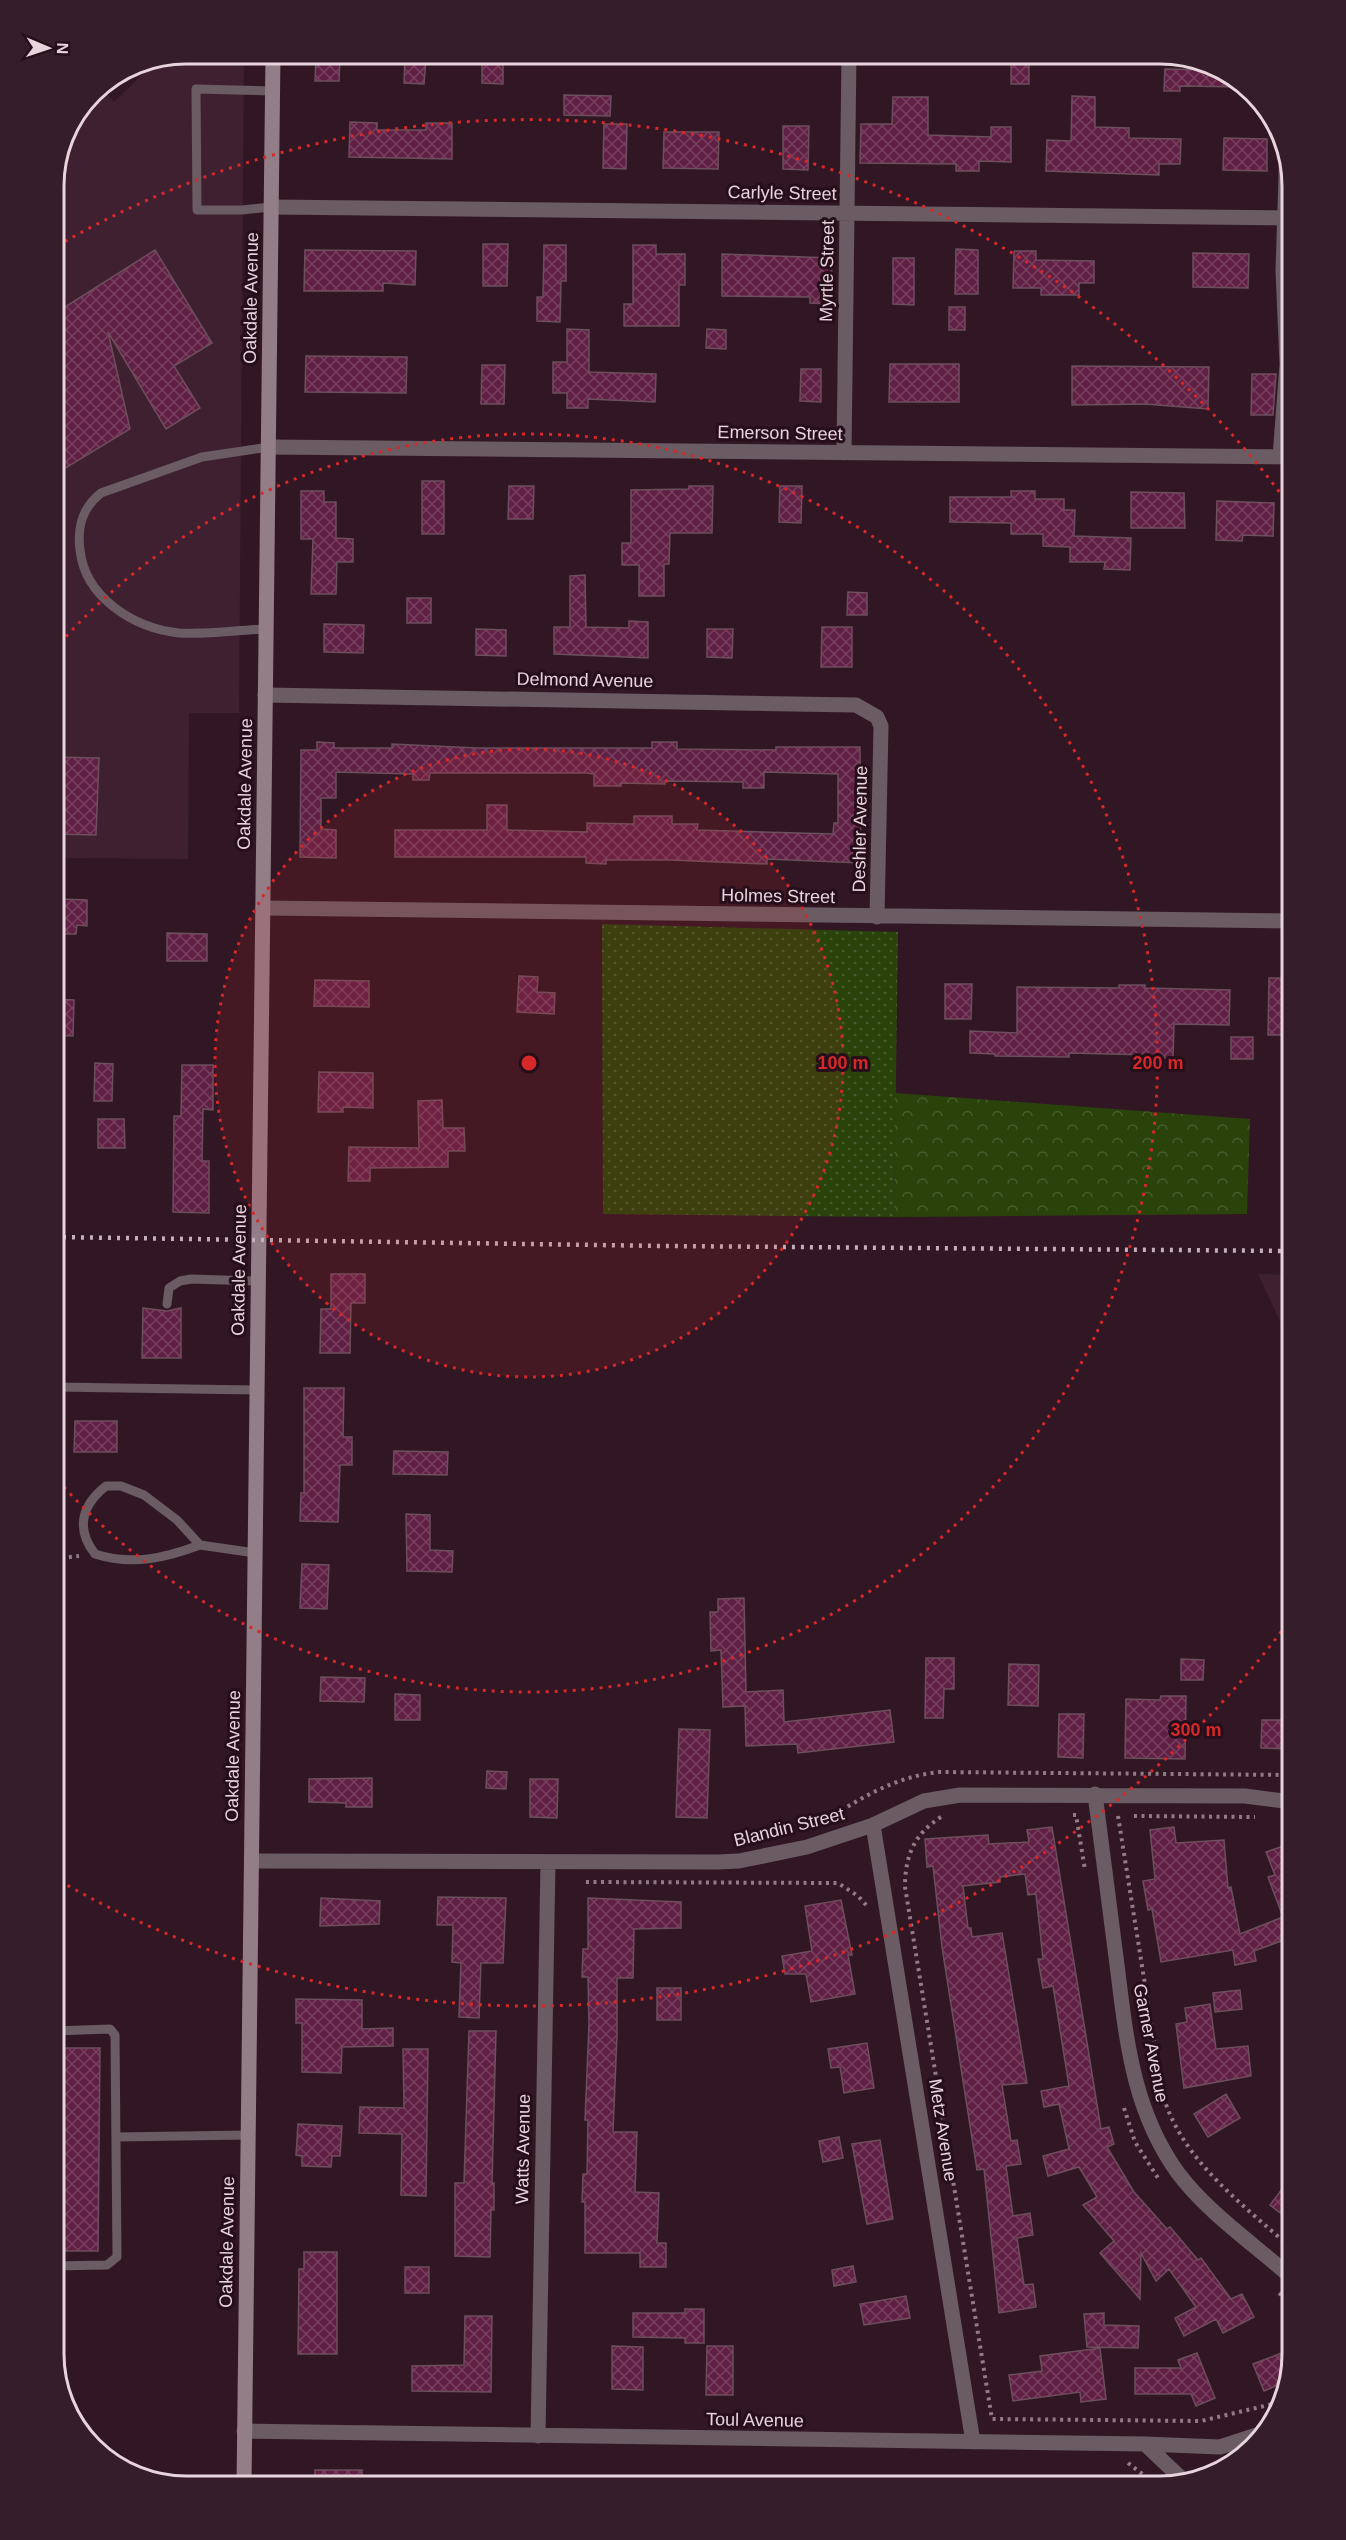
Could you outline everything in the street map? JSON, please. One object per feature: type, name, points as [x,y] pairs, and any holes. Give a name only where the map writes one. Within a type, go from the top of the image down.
[{"type":"street","name":"Oakdale Avenue","points":[[244,2475],[273,65]]},
{"type":"street","name":"Myrtle Street","points":[[844,453],[849,65]]},
{"type":"street","name":"Carlyle Street","points":[[271,207],[1282,218]]},
{"type":"street","name":"Emerson Street","points":[[268,447],[1282,457]]},
{"type":"street","name":"Delmond Avenue","points":[[266,695],[844,703],[856,705],[877,717],[881,726],[881,741]]},
{"type":"street","name":"Deshler Avenue","points":[[878,917],[881,741]]},
{"type":"street","name":"Holmes Street","points":[[263,908],[1282,921]]},
{"type":"street","name":"Garner Avenue","points":[[1095,1794],[1127,2033],[1139,2098],[1145,2116],[1161,2148],[1197,2195],[1282,2269]]},
{"type":"street","name":"Blandin Street","points":[[252,1861],[739,1861],[807,1846],[873,1825],[924,1801],[960,1795],[1245,1796],[1282,1801]]},
{"type":"street","name":"Metz Avenue","points":[[873,1825],[973,2442]]},
{"type":"street","name":"Watts Avenue","points":[[538,2436],[548,1862]]},
{"type":"street","name":"Toul Avenue","points":[[244,2431],[1220,2447],[1247,2438]]},
{"type":"street","points":[[1144,2444],[1176,2474]]},
{"type":"lane","points":[[271,207],[242,210],[197,210],[196,89],[273,92]]},
{"type":"lane","points":[[1282,256],[1280,271],[1282,318]]},
{"type":"lane","points":[[266,629],[179,633],[137,621],[117,610],[99,595],[89,582],[81,560],[79,538],[82,517],[88,503],[101,493],[202,457],[268,447]]},
{"type":"lane","points":[[167,1304],[169,1288],[180,1281],[259,1281]]},
{"type":"lane","points":[[64,1388],[257,1390]]},
{"type":"lane","points":[[201,1545],[177,1520],[144,1496],[121,1485],[106,1486],[87,1504],[83,1534],[95,1554],[111,1559],[134,1562],[176,1554],[201,1545],[255,1553]]},
{"type":"lane","points":[[64,2031],[110,2029],[115,2035],[117,2257],[107,2265],[64,2266]]},
{"type":"lane","points":[[116,2137],[248,2134]]},
{"type":"path","points":[[64,1558],[95,1554]]},
{"type":"path","points":[[945,1814],[928,1826],[914,1841],[906,1863],[905,1887],[992,2419],[1201,2421],[1270,2405]]},
{"type":"path","points":[[1066,1815],[1076,1815],[1085,1872]]},
{"type":"path","points":[[1257,1817],[1118,1815],[1162,2091],[1171,2120],[1203,2165],[1282,2240]]},
{"type":"path","points":[[576,1882],[838,1883],[865,1902],[869,1918]]},
{"type":"path","points":[[1122,2100],[1135,2142],[1147,2164],[1162,2182]]},
{"type":"path","points":[[1275,2289],[1282,2295]]},
{"type":"path","points":[[1122,2462],[1138,2468],[1147,2476]]},
{"type":"shaded area","points":[[178,65],[244,65],[239,713],[189,713],[188,859],[65,858],[65,178],[69,155],[81,125],[107,94],[114,102],[147,71]]},
{"type":"shaded area","points":[[1258,1274],[1282,1275],[1282,1326]]},
{"type":"green space","points":[[602,924],[898,932],[894,1217],[603,1214]]},
{"type":"green space","points":[[895,1093],[1250,1119],[1247,1214],[894,1217]]},
{"type":"building","points":[[316,65],[340,65],[339,81],[315,81]]},
{"type":"building","points":[[405,65],[426,65],[424,84],[404,83]]},
{"type":"building","points":[[482,65],[503,65],[503,84],[482,83]]},
{"type":"building","points":[[1011,65],[1029,65],[1029,84],[1011,84]]},
{"type":"building","points":[[1165,69],[1199,71],[1229,87],[1180,86],[1180,91],[1164,91]]},
{"type":"building","points":[[564,95],[611,96],[610,116],[564,115]]},
{"type":"building","points":[[1072,96],[1095,97],[1095,127],[1129,128],[1129,138],[1181,139],[1180,164],[1159,164],[1159,175],[1046,171],[1047,140],[1071,141]]},
{"type":"building","points":[[893,97],[928,97],[928,135],[991,137],[991,127],[1011,127],[1011,162],[979,161],[979,171],[956,171],[956,164],[860,163],[861,124],[892,124]]},
{"type":"building","points":[[350,122],[377,123],[377,130],[426,130],[426,123],[452,123],[452,159],[349,157]]},
{"type":"building","points":[[604,124],[627,124],[626,169],[603,168]]},
{"type":"building","points":[[783,126],[809,126],[808,170],[783,169]]},
{"type":"building","points":[[664,132],[719,132],[718,169],[663,168]]},
{"type":"building","points":[[1224,138],[1267,139],[1267,171],[1223,170]]},
{"type":"building","points":[[483,244],[508,244],[507,286],[483,286]]},
{"type":"building","points":[[544,245],[566,245],[566,281],[561,281],[560,322],[537,321],[537,297],[543,297]]},
{"type":"building","points":[[633,245],[656,245],[656,254],[685,254],[685,285],[679,285],[679,326],[624,326],[624,304],[633,304]]},
{"type":"building","points":[[956,249],[978,250],[978,294],[955,294]]},
{"type":"building","points":[[155,250],[212,343],[174,366],[200,408],[166,429],[108,332],[130,429],[65,468],[65,307]]},
{"type":"building","points":[[305,250],[416,251],[415,285],[383,283],[383,291],[304,291]]},
{"type":"building","points":[[1014,251],[1036,251],[1036,260],[1094,261],[1094,283],[1079,283],[1079,295],[1041,295],[1041,288],[1013,288]]},
{"type":"building","points":[[1193,253],[1249,254],[1248,288],[1193,287]]},
{"type":"building","points":[[722,254],[832,258],[831,304],[810,303],[810,297],[722,296]]},
{"type":"building","points":[[893,258],[914,258],[914,305],[893,304]]},
{"type":"building","points":[[949,307],[965,307],[965,330],[949,330]]},
{"type":"building","points":[[567,329],[589,330],[589,372],[656,374],[655,402],[588,399],[588,408],[567,408],[567,393],[553,393],[553,362],[567,362]]},
{"type":"building","points":[[707,329],[726,330],[726,349],[706,348]]},
{"type":"building","points":[[306,356],[407,357],[406,393],[305,392]]},
{"type":"building","points":[[890,364],[959,364],[959,402],[889,402]]},
{"type":"building","points":[[482,365],[505,365],[504,404],[481,404]]},
{"type":"building","points":[[1072,366],[1209,367],[1208,409],[1145,404],[1072,405]]},
{"type":"building","points":[[801,369],[821,369],[821,402],[800,401]]},
{"type":"building","points":[[1252,374],[1276,374],[1273,415],[1251,415]]},
{"type":"building","points":[[422,481],[444,481],[444,534],[422,534]]},
{"type":"building","points":[[509,486],[534,486],[533,519],[508,519]]},
{"type":"building","points":[[689,486],[713,486],[712,533],[670,533],[669,564],[664,564],[664,596],[639,596],[639,565],[622,565],[622,543],[631,543],[631,490],[689,489]]},
{"type":"building","points":[[780,486],[802,486],[801,523],[779,522]]},
{"type":"building","points":[[301,491],[324,491],[324,502],[336,502],[336,538],[353,539],[353,562],[337,562],[336,594],[311,594],[313,539],[301,539]]},
{"type":"building","points":[[1011,491],[1035,491],[1035,499],[1064,499],[1064,510],[1075,510],[1074,536],[1131,538],[1130,570],[1104,569],[1105,562],[1070,562],[1070,547],[1043,546],[1043,534],[1011,534],[1011,523],[950,522],[950,497],[1011,497]]},
{"type":"building","points":[[1131,492],[1184,493],[1185,528],[1131,528]]},
{"type":"building","points":[[1217,501],[1274,503],[1273,536],[1243,535],[1242,541],[1216,540]]},
{"type":"building","points":[[585,575],[586,627],[629,628],[629,621],[648,622],[648,658],[554,654],[554,627],[570,627],[570,576]]},
{"type":"building","points":[[848,592],[867,593],[867,615],[847,615]]},
{"type":"building","points":[[407,598],[431,598],[431,623],[407,623]]},
{"type":"building","points":[[324,624],[364,625],[363,653],[324,652]]},
{"type":"building","points":[[822,627],[852,627],[852,667],[821,667]]},
{"type":"building","points":[[476,629],[506,630],[506,656],[476,655]]},
{"type":"building","points":[[707,629],[733,629],[732,658],[707,657]]},
{"type":"building","points":[[317,742],[334,743],[334,748],[392,748],[392,744],[477,748],[652,748],[652,742],[677,742],[677,749],[776,750],[776,747],[860,747],[861,863],[767,859],[767,864],[606,860],[606,864],[586,863],[586,857],[395,857],[395,830],[487,830],[487,805],[507,805],[507,830],[587,832],[587,823],[634,824],[634,816],[672,816],[672,824],[698,824],[697,830],[833,834],[834,823],[838,823],[838,774],[764,772],[764,788],[743,788],[743,782],[665,781],[665,784],[621,783],[621,786],[594,786],[594,774],[586,773],[430,773],[429,780],[413,780],[413,774],[336,772],[336,798],[321,798],[321,829],[336,830],[336,858],[300,857],[301,750],[317,750]]},
{"type":"building","points":[[65,757],[99,758],[96,835],[65,834]]},
{"type":"building","points":[[65,899],[87,900],[87,926],[77,925],[76,934],[65,934]]},
{"type":"building","points":[[167,933],[207,934],[207,961],[167,961]]},
{"type":"building","points":[[519,976],[538,977],[537,992],[555,993],[554,1014],[517,1012]]},
{"type":"building","points":[[1269,978],[1282,978],[1282,1035],[1268,1035]]},
{"type":"building","points":[[315,980],[369,981],[369,1007],[314,1006]]},
{"type":"building","points":[[945,984],[972,984],[971,1019],[945,1019]]},
{"type":"building","points":[[1119,985],[1145,985],[1145,988],[1230,990],[1229,1025],[1174,1024],[1173,1058],[1151,1058],[1151,1055],[1069,1053],[1069,1057],[995,1056],[995,1054],[970,1053],[970,1031],[1017,1033],[1017,987],[1119,988]]},
{"type":"building","points":[[65,1000],[74,1000],[73,1036],[65,1036]]},
{"type":"building","points":[[1231,1037],[1253,1037],[1253,1059],[1231,1059]]},
{"type":"building","points":[[95,1063],[113,1064],[112,1101],[94,1101]]},
{"type":"building","points":[[182,1065],[213,1065],[213,1110],[203,1109],[202,1161],[209,1161],[209,1213],[173,1212],[174,1116],[181,1116]]},
{"type":"building","points":[[319,1072],[373,1073],[373,1108],[343,1107],[343,1112],[318,1112]]},
{"type":"building","points":[[442,1100],[443,1128],[464,1128],[465,1151],[448,1151],[448,1167],[370,1168],[370,1181],[348,1181],[349,1147],[419,1148],[418,1101]]},
{"type":"building","points":[[98,1119],[124,1119],[125,1148],[98,1148]]},
{"type":"building","points":[[331,1274],[365,1274],[365,1303],[351,1303],[350,1353],[320,1353],[321,1309],[331,1309]]},
{"type":"building","points":[[143,1308],[167,1311],[181,1308],[181,1358],[142,1358]]},
{"type":"building","points":[[304,1388],[344,1388],[343,1437],[352,1437],[352,1465],[340,1465],[338,1522],[300,1521],[301,1493],[304,1493]]},
{"type":"building","points":[[75,1421],[117,1421],[117,1452],[74,1452]]},
{"type":"building","points":[[394,1451],[448,1452],[447,1475],[393,1474]]},
{"type":"building","points":[[406,1514],[430,1515],[430,1550],[453,1551],[452,1572],[407,1571]]},
{"type":"building","points":[[302,1564],[329,1565],[327,1609],[300,1608]]},
{"type":"building","points":[[744,1598],[746,1692],[783,1690],[784,1722],[890,1710],[894,1742],[798,1753],[797,1744],[746,1746],[745,1706],[723,1707],[721,1650],[711,1651],[710,1612],[718,1612],[718,1599]]},
{"type":"building","points":[[926,1658],[954,1658],[954,1689],[944,1689],[943,1718],[925,1718]]},
{"type":"building","points":[[1181,1659],[1204,1660],[1203,1680],[1181,1680]]},
{"type":"building","points":[[1009,1664],[1039,1665],[1038,1706],[1008,1705]]},
{"type":"building","points":[[321,1677],[365,1678],[364,1702],[320,1701]]},
{"type":"building","points":[[395,1694],[420,1695],[420,1720],[395,1720]]},
{"type":"building","points":[[1161,1696],[1186,1696],[1185,1759],[1125,1758],[1126,1699],[1160,1700]]},
{"type":"building","points":[[1059,1714],[1084,1714],[1083,1758],[1058,1757]]},
{"type":"building","points":[[1262,1720],[1282,1720],[1282,1749],[1261,1748]]},
{"type":"building","points":[[679,1729],[710,1730],[707,1818],[676,1817]]},
{"type":"building","points":[[487,1771],[507,1772],[506,1789],[486,1788]]},
{"type":"building","points":[[372,1778],[372,1807],[346,1807],[346,1803],[309,1802],[309,1779]]},
{"type":"building","points":[[530,1779],[558,1779],[557,1818],[530,1817]]},
{"type":"building","points":[[1052,1827],[1101,2129],[1109,2127],[1114,2144],[1107,2147],[1134,2192],[1167,2229],[1170,2227],[1198,2260],[1201,2258],[1231,2299],[1242,2294],[1254,2317],[1223,2333],[1216,2319],[1184,2336],[1175,2318],[1196,2307],[1169,2269],[1156,2281],[1141,2253],[1140,2299],[1100,2253],[1114,2241],[1083,2205],[1097,2197],[1079,2167],[1048,2176],[1043,2156],[1069,2149],[1059,2104],[1044,2107],[1041,2091],[1069,2086],[1053,1986],[1043,1988],[1038,1959],[1043,1959],[1036,1894],[1028,1895],[1025,1874],[1000,1877],[1000,1882],[963,1886],[968,1928],[971,1928],[972,1937],[1002,1933],[1027,2083],[1002,2085],[1011,2141],[1017,2140],[1021,2164],[1006,2166],[1013,2216],[1030,2213],[1033,2235],[1017,2238],[1024,2285],[1033,2284],[1036,2307],[999,2313],[984,2169],[977,2170],[942,1947],[933,1866],[927,1867],[925,1839],[988,1835],[989,1844],[1029,1842],[1027,1830]]},
{"type":"building","points":[[1174,1827],[1176,1843],[1224,1840],[1228,1888],[1231,1887],[1240,1934],[1282,1917],[1282,1941],[1254,1951],[1256,1961],[1235,1965],[1233,1950],[1161,1962],[1152,1909],[1148,1910],[1143,1881],[1155,1879],[1150,1830]]},
{"type":"building","points":[[1282,1846],[1282,1914],[1268,1877],[1275,1875],[1266,1852]]},
{"type":"building","points":[[438,1897],[506,1898],[503,1963],[481,1963],[479,2018],[459,2017],[461,1963],[452,1962],[453,1925],[437,1925]]},
{"type":"building","points":[[321,1898],[380,1901],[379,1924],[320,1926]]},
{"type":"building","points":[[588,1898],[681,1902],[681,1928],[634,1929],[633,1978],[617,1978],[613,2132],[637,2132],[635,2192],[659,2193],[657,2243],[666,2243],[666,2267],[640,2267],[640,2253],[585,2253],[585,2202],[582,2202],[583,2174],[587,2174],[588,2120],[585,2120],[589,2024],[588,1977],[582,1977],[583,1949],[588,1949]]},
{"type":"building","points":[[841,1900],[852,1955],[848,1955],[855,1994],[811,2002],[806,1974],[785,1974],[782,1956],[812,1951],[805,1906]]},
{"type":"building","points":[[657,1988],[681,1988],[681,2020],[657,2020]]},
{"type":"building","points":[[1240,1990],[1242,2009],[1215,2012],[1213,1993]]},
{"type":"building","points":[[296,1999],[362,2000],[362,2029],[393,2028],[393,2046],[342,2047],[341,2073],[302,2072],[302,2023],[296,2023]]},
{"type":"building","points":[[1210,2004],[1216,2049],[1248,2046],[1251,2076],[1184,2088],[1176,2024],[1187,2022],[1185,2008]]},
{"type":"building","points":[[469,2031],[496,2031],[492,2183],[494,2183],[494,2210],[491,2210],[490,2257],[455,2256],[455,2183],[464,2183]]},
{"type":"building","points":[[867,2043],[874,2088],[844,2093],[840,2067],[831,2068],[828,2049]]},
{"type":"building","points":[[64,2048],[100,2048],[98,2251],[64,2251]]},
{"type":"building","points":[[403,2049],[428,2049],[426,2196],[401,2195],[402,2134],[359,2133],[360,2107],[404,2108]]},
{"type":"building","points":[[1226,2094],[1240,2118],[1208,2137],[1194,2114]]},
{"type":"building","points":[[298,2124],[342,2126],[340,2156],[332,2156],[331,2167],[302,2166],[302,2156],[296,2155]]},
{"type":"building","points":[[839,2137],[843,2158],[823,2162],[819,2141]]},
{"type":"building","points":[[880,2140],[893,2219],[867,2224],[852,2144]]},
{"type":"building","points":[[1282,2189],[1282,2214],[1270,2205]]},
{"type":"building","points":[[304,2252],[337,2252],[337,2354],[298,2354],[299,2269],[304,2269]]},
{"type":"building","points":[[853,2266],[856,2282],[834,2286],[832,2270]]},
{"type":"building","points":[[405,2267],[429,2267],[429,2293],[405,2293]]},
{"type":"building","points":[[906,2296],[910,2318],[864,2325],[860,2304]]},
{"type":"building","points":[[685,2309],[704,2309],[704,2343],[685,2343],[685,2338],[633,2337],[633,2313],[685,2313]]},
{"type":"building","points":[[1104,2313],[1104,2325],[1139,2326],[1138,2348],[1087,2347],[1084,2314]]},
{"type":"building","points":[[465,2316],[492,2316],[491,2392],[412,2391],[412,2366],[464,2365]]},
{"type":"building","points":[[612,2346],[643,2347],[643,2390],[612,2389]]},
{"type":"building","points":[[707,2346],[733,2346],[733,2395],[706,2395]]},
{"type":"building","points":[[1100,2348],[1106,2399],[1081,2402],[1080,2392],[1013,2401],[1009,2375],[1042,2371],[1040,2356]]},
{"type":"building","points":[[1197,2353],[1215,2398],[1196,2406],[1191,2394],[1135,2394],[1135,2368],[1181,2368],[1178,2360]]},
{"type":"building","points":[[1282,2353],[1277,2386],[1264,2391],[1253,2364]]},
{"type":"building","points":[[315,2470],[362,2470],[362,2475],[315,2475]]},
{"type":"railway","points":[[65,1237],[665,1246],[1282,1251]]}]
